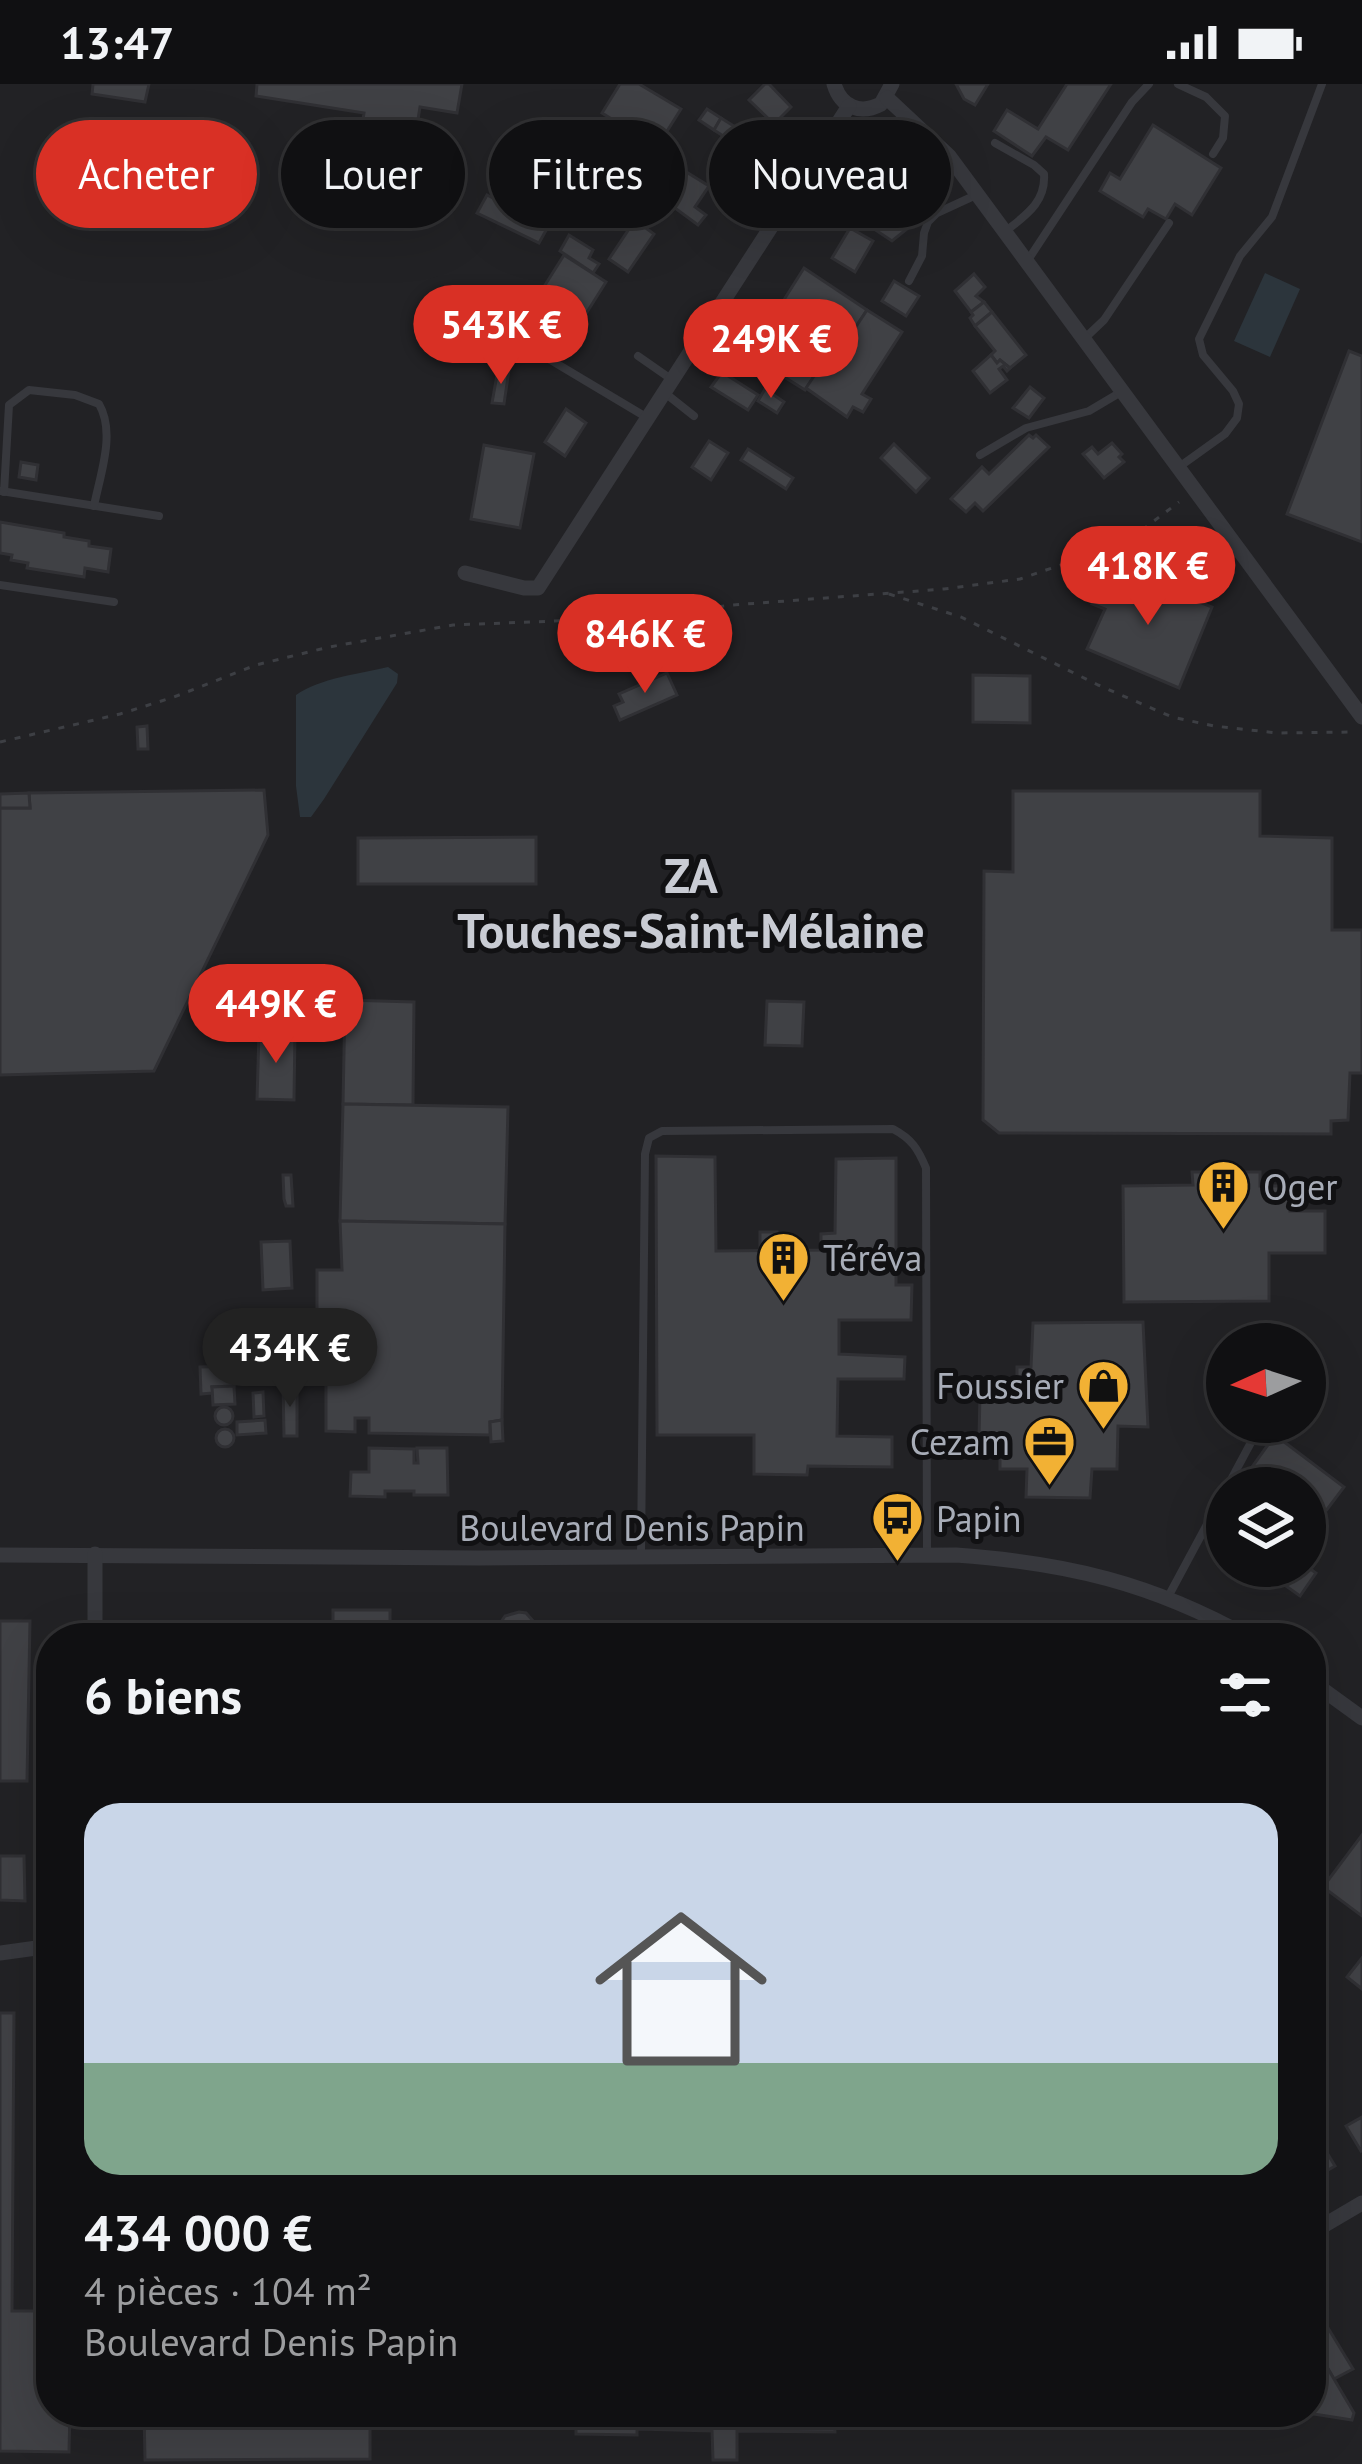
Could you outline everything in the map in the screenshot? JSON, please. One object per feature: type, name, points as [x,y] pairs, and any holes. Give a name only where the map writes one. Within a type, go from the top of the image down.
[{"type":"street","points":[[834,84],[841,100],[865,110],[881,104],[890,91],[954,163],[1362,717]]},
{"type":"street","points":[[840,120],[849,106]]},
{"type":"street","points":[[464,573],[538,588],[770,228]]},
{"type":"street","points":[[95,1554],[95,1623]]},
{"type":"street","name":"Boulevard Denis Papin","points":[[0,1555],[927,1555],[1020,1560],[1129,1584],[1224,1623]]},
{"type":"street","points":[[1326,1692],[1362,1718]]},
{"type":"street","points":[[0,1953],[36,1948]]},
{"type":"street","points":[[1326,2224],[1362,2203]]},
{"type":"lane","points":[[1027,262],[1132,102],[1150,84]]},
{"type":"lane","points":[[1178,84],[1207,97],[1225,116],[1223,138],[1213,154]]},
{"type":"lane","points":[[1178,468],[1225,434],[1238,418],[1234,391],[1203,355],[1199,339],[1240,256],[1272,217],[1322,84]]},
{"type":"lane","points":[[994,143],[1044,174],[1045,188],[1033,211],[1004,232]]},
{"type":"lane","points":[[910,281],[922,256],[928,222],[977,194]]},
{"type":"lane","points":[[1084,339],[1104,320],[1169,223]]},
{"type":"lane","points":[[483,309],[507,334],[647,418]]},
{"type":"lane","points":[[638,356],[694,416]]},
{"type":"lane","points":[[94,506],[106,416],[99,404],[75,395],[28,390],[7,411],[2,491],[94,506],[159,516]]},
{"type":"lane","points":[[980,454],[1026,428],[1089,411],[1123,392]]},
{"type":"lane","points":[[0,585],[114,602]]},
{"type":"lane","points":[[641,1556],[645,1154],[649,1138],[662,1131],[893,1129],[910,1138],[926,1168],[927,1555]]},
{"type":"lane","points":[[1167,1598],[1251,1443]]},
{"type":"path","points":[[0,742],[120,713],[256,665],[329,646],[453,625],[607,619],[1020,579],[1084,557],[1146,527],[1195,491]]},
{"type":"path","points":[[887,593],[961,617],[1172,717],[1277,733],[1362,732]]},
{"type":"shaded area","points":[[0,84],[1362,84],[1362,2464],[0,2464]]},
{"type":"shaded area","points":[[1265,273],[1300,289],[1270,357],[1234,341]]},
{"type":"shaded area","points":[[388,667],[398,674],[397,683],[311,817],[300,817],[296,695],[328,681]]},
{"type":"building","points":[[93,84],[149,84],[145,102],[92,94]]},
{"type":"building","points":[[257,84],[462,84],[457,113],[420,107],[418,120],[363,120],[364,113],[256,96]]},
{"type":"building","points":[[620,84],[639,84],[681,109],[674,120],[613,120],[602,113]]},
{"type":"building","points":[[769,84],[791,107],[778,120],[770,120],[749,100]]},
{"type":"building","points":[[956,84],[988,84],[975,105],[964,99]]},
{"type":"building","points":[[1067,84],[1111,84],[1068,150],[1046,137],[1032,156],[994,131],[1007,110],[1038,129]]},
{"type":"building","points":[[707,109],[721,118],[709,120],[709,127],[699,120]]},
{"type":"building","points":[[1153,125],[1221,168],[1192,215],[1175,204],[1166,219],[1148,209],[1143,217],[1100,191],[1110,173],[1120,179]]},
{"type":"building","points":[[688,173],[709,186],[695,207],[706,215],[698,225],[685,215]]},
{"type":"building","points":[[489,196],[489,219],[477,213]]},
{"type":"building","points":[[508,228],[547,228],[539,243]]},
{"type":"building","points":[[630,228],[646,228],[654,234],[628,272],[609,259]]},
{"type":"building","points":[[850,228],[873,241],[855,272],[832,258]]},
{"type":"building","points":[[872,228],[908,228],[892,241]]},
{"type":"building","points":[[569,235],[593,250],[589,258],[599,264],[593,273],[560,251]]},
{"type":"building","points":[[564,255],[606,282],[558,358],[516,331]]},
{"type":"building","points":[[804,268],[867,310],[836,357],[829,354],[805,390],[749,355]]},
{"type":"building","points":[[974,274],[985,287],[976,296],[984,302],[971,312],[955,291]]},
{"type":"building","points":[[894,281],[919,296],[906,316],[882,301]]},
{"type":"building","points":[[984,302],[992,312],[975,326],[971,312]]},
{"type":"building","points":[[867,310],[902,332],[862,394],[871,399],[863,412],[853,407],[847,417],[806,388],[829,354],[836,357]]},
{"type":"building","points":[[992,312],[1026,355],[1010,368],[1000,360],[997,363],[991,355],[995,351],[975,326]]},
{"type":"building","points":[[1349,351],[1362,356],[1362,542],[1287,514]]},
{"type":"building","points":[[991,355],[1010,368],[999,369],[1007,380],[990,393],[973,371]]},
{"type":"building","points":[[498,369],[509,370],[504,404],[492,403]]},
{"type":"building","points":[[722,372],[758,395],[748,410],[711,387]]},
{"type":"building","points":[[1030,387],[1044,398],[1029,418],[1013,408]]},
{"type":"building","points":[[765,389],[784,402],[777,413],[758,401]]},
{"type":"building","points":[[566,409],[586,423],[565,456],[545,442]]},
{"type":"building","points":[[1029,435],[1036,435],[1049,447],[983,511],[975,503],[966,512],[951,499],[982,467],[989,474]]},
{"type":"building","points":[[709,441],[728,453],[711,480],[692,467]]},
{"type":"building","points":[[1112,443],[1124,462],[1104,478],[1083,454],[1092,447],[1098,454]]},
{"type":"building","points":[[894,444],[929,478],[916,492],[881,458]]},
{"type":"building","points":[[484,445],[534,454],[520,528],[471,519]]},
{"type":"building","points":[[748,449],[793,478],[786,489],[741,460]]},
{"type":"building","points":[[21,462],[38,465],[36,480],[19,477]]},
{"type":"building","points":[[0,522],[64,533],[64,537],[89,541],[89,546],[111,549],[108,572],[85,568],[84,577],[27,568],[28,563],[0,553]]},
{"type":"building","points":[[1121,570],[1212,607],[1179,688],[1087,649],[1105,609],[1092,604],[1102,582],[1114,587]]},
{"type":"building","points":[[667,673],[677,695],[620,720],[614,706],[623,702],[619,694]]},
{"type":"building","points":[[973,675],[1030,676],[1030,723],[973,722]]},
{"type":"building","points":[[147,726],[148,749],[138,749],[137,727]]},
{"type":"building","points":[[264,790],[268,835],[154,1071],[0,1075],[0,808],[30,808],[29,793]]},
{"type":"building","points":[[1013,791],[1260,791],[1260,836],[1332,838],[1332,930],[1362,930],[1362,1073],[1350,1073],[1348,1120],[1331,1121],[1331,1134],[999,1133],[983,1120],[984,871],[1013,872]]},
{"type":"building","points":[[29,793],[30,808],[0,808],[0,794]]},
{"type":"building","points":[[536,837],[536,884],[358,884],[358,838]]},
{"type":"building","points":[[345,1000],[414,1002],[413,1105],[343,1104]]},
{"type":"building","points":[[767,1001],[804,1002],[802,1046],[765,1045]]},
{"type":"building","points":[[259,1032],[295,1033],[294,1100],[257,1099]]},
{"type":"building","points":[[343,1104],[508,1107],[505,1224],[340,1221]]},
{"type":"building","name":"Téréva","points":[[656,1156],[715,1157],[716,1251],[835,1250],[821,1248],[821,1234],[835,1233],[836,1159],[896,1158],[896,1285],[912,1285],[911,1320],[839,1320],[839,1354],[905,1357],[904,1379],[838,1379],[837,1436],[892,1437],[892,1467],[808,1466],[807,1475],[754,1474],[754,1435],[657,1435]]},
{"type":"building","name":"Oger","points":[[1192,1172],[1260,1172],[1260,1186],[1299,1186],[1299,1204],[1290,1204],[1290,1211],[1325,1211],[1325,1253],[1269,1253],[1269,1301],[1124,1302],[1123,1186],[1193,1185]]},
{"type":"building","points":[[283,1175],[291,1175],[293,1206],[286,1206]]},
{"type":"building","points":[[340,1221],[505,1224],[502,1420],[490,1422],[490,1435],[369,1433],[369,1418],[355,1418],[355,1432],[326,1431],[326,1312],[317,1312],[317,1270],[342,1270]]},
{"type":"building","points":[[760,1232],[777,1232],[778,1250],[760,1250]]},
{"type":"building","points":[[290,1241],[292,1288],[263,1290],[261,1242]]},
{"type":"building","points":[[1143,1322],[1148,1427],[1118,1426],[1117,1469],[1092,1469],[1090,1498],[1026,1497],[1027,1469],[1000,1469],[1000,1438],[979,1438],[980,1393],[1001,1394],[1002,1381],[1017,1381],[1017,1367],[1031,1367],[1033,1323]]},
{"type":"building","points":[[233,1366],[234,1386],[212,1387],[213,1393],[201,1394],[200,1367]]},
{"type":"building","points":[[283,1385],[297,1385],[297,1436],[284,1436]]},
{"type":"building","points":[[234,1386],[235,1404],[213,1405],[212,1387]]},
{"type":"building","points":[[263,1392],[264,1416],[254,1417],[253,1393]]},
{"type":"building","points":[[224,1407],[233,1416],[224,1425],[215,1416]]},
{"type":"building","points":[[265,1420],[266,1433],[237,1435],[237,1422]]},
{"type":"building","points":[[502,1420],[503,1441],[491,1442],[490,1422]]},
{"type":"building","points":[[225,1429],[234,1438],[225,1447],[216,1438]]},
{"type":"building","points":[[1269,1443],[1286,1443],[1317,1467],[1252,1467]]},
{"type":"building","points":[[369,1448],[414,1449],[414,1463],[418,1463],[417,1448],[447,1448],[448,1495],[385,1491],[385,1497],[350,1496],[351,1472],[369,1472]]},
{"type":"building","points":[[1326,1473],[1344,1487],[1326,1511]]},
{"type":"building","points":[[333,1610],[390,1610],[390,1623],[333,1623]]},
{"type":"building","points":[[526,1613],[535,1623],[501,1623],[505,1616]]},
{"type":"building","points":[[0,1621],[30,1621],[27,1781],[0,1781]]},
{"type":"building","points":[[1362,1835],[1362,1916],[1326,1889]]},
{"type":"building","points":[[0,1856],[24,1856],[25,1901],[0,1900]]},
{"type":"building","points":[[1362,1958],[1362,1989],[1347,1977]]},
{"type":"building","points":[[0,2013],[14,2013],[12,2311],[36,2311],[36,2427],[70,2427],[69,2452],[0,2451]]},
{"type":"building","points":[[1362,2117],[1362,2150],[1361,2151],[1346,2126]]},
{"type":"building","points":[[1326,2151],[1335,2166],[1326,2171]]},
{"type":"building","points":[[1326,2325],[1353,2369],[1334,2379],[1326,2365]]},
{"type":"building","points":[[1326,2365],[1354,2413],[1352,2420],[1326,2416]]},
{"type":"building","points":[[144,2427],[370,2427],[370,2459],[145,2460]]},
{"type":"building","points":[[576,2427],[835,2427],[835,2432],[737,2431],[737,2460],[713,2460],[712,2431],[637,2429],[637,2435],[576,2434]]},
{"type":"place","name":"Oger","points":[[1224,1232]]},
{"type":"place","name":"Téréva","points":[[784,1303]]},
{"type":"place","name":"Foussier","points":[[1103,1431]]},
{"type":"place","name":"Cezam","points":[[1049,1487]]},
{"type":"place","name":"Papin","points":[[897,1564]]},
{"type":"district","name":"ZA Touches-Saint-Mélaine","points":[[691,902]]}]
